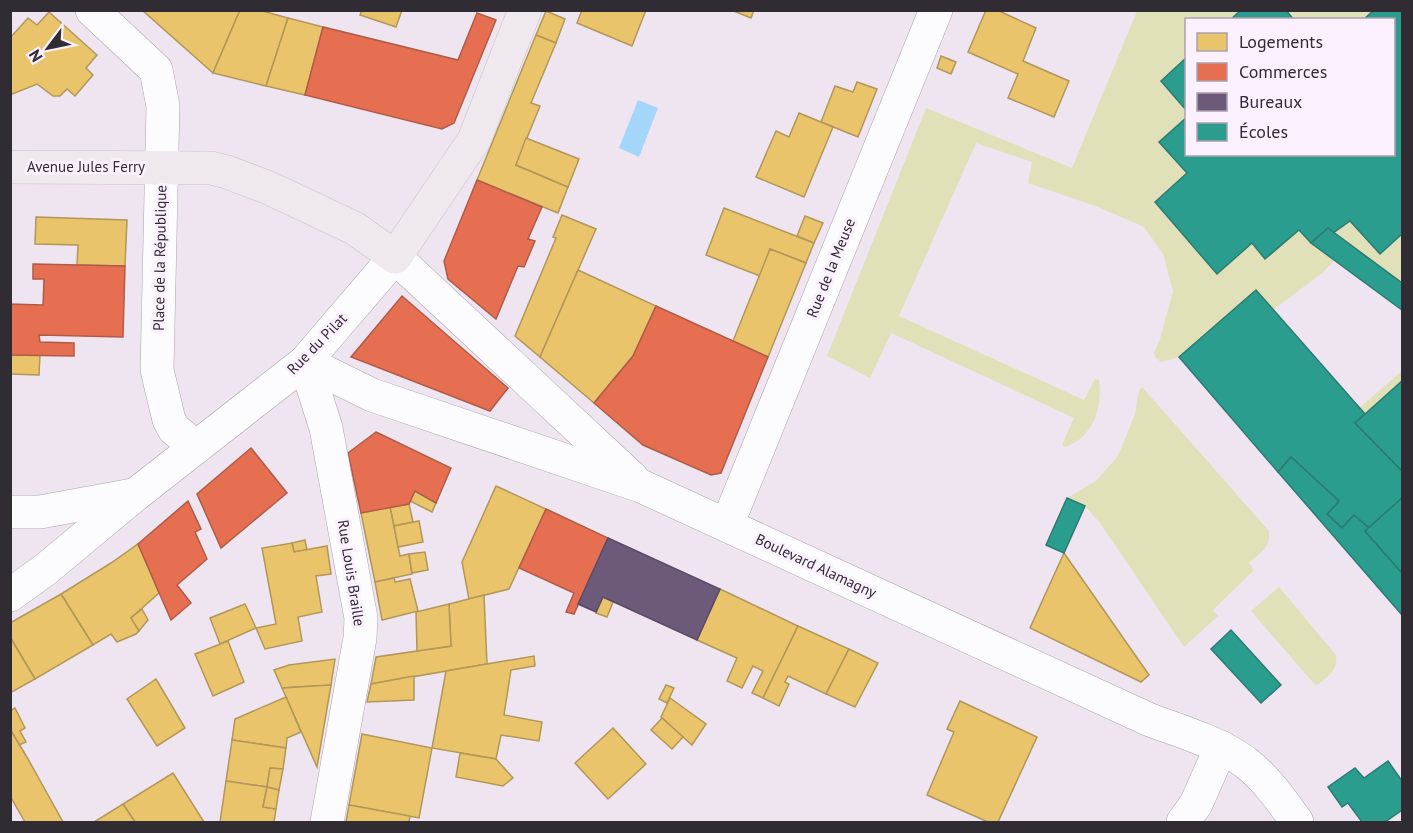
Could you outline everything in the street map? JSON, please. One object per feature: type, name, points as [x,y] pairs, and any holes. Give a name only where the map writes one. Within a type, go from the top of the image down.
[{"type":"main road","name":"Rue du Pilat","points":[[395,257],[474,140],[525,10]]},
{"type":"main road","name":"Avenue Jules Ferry","points":[[10,167],[162,168]]},
{"type":"main road","name":"Place de la République","points":[[162,168],[211,168],[269,188],[354,228],[395,257]]},
{"type":"street","points":[[92,10],[156,70],[163,106],[162,168]]},
{"type":"street","name":"Rue de la Meuse","points":[[727,525],[936,10]]},
{"type":"street","name":"Place de la République","points":[[162,168],[157,370],[169,420],[174,429],[196,447]]},
{"type":"street","points":[[395,257],[641,486]]},
{"type":"street","name":"Rue du Pilat","points":[[10,595],[46,569],[135,495],[304,362],[395,257]]},
{"type":"street","name":"Boulevard Alamagny","points":[[304,362],[372,395],[641,486],[1150,720],[1221,747],[1246,763],[1270,786],[1297,822]]},
{"type":"street","name":"Rue Louis Braille","points":[[304,362],[326,428],[361,618],[360,638],[327,822]]},
{"type":"street","points":[[10,512],[40,512],[135,495]]},
{"type":"street","points":[[1182,822],[1196,804],[1221,747]]},
{"type":"green space","points":[[1137,11],[1241,11],[1231,18],[1185,18],[1185,59],[1161,81],[1185,109],[1185,119],[1159,142],[1187,173],[1155,203],[1217,274],[1252,243],[1265,258],[1299,230],[1335,260],[1321,274],[1273,310],[1256,291],[1179,357],[1161,362],[1154,353],[1173,291],[1163,254],[1144,227],[1098,207],[1028,183],[1032,162],[976,143],[899,316],[1084,400],[1095,379],[1099,380],[1097,411],[1089,429],[1075,443],[1065,447],[1062,445],[1074,418],[891,333],[870,378],[827,356],[926,108],[1072,168]]},
{"type":"green space","points":[[1286,11],[1374,11],[1365,18],[1293,18]]},
{"type":"green space","points":[[1350,221],[1380,254],[1402,234],[1402,283],[1333,233]]},
{"type":"green space","points":[[1402,371],[1402,381],[1365,414],[1359,408]]},
{"type":"green space","points":[[1142,387],[1269,531],[1266,546],[1249,563],[1254,570],[1213,610],[1218,616],[1184,647],[1100,523],[1085,506],[1067,498],[1096,481],[1118,456],[1135,414],[1139,391]]},
{"type":"green space","points":[[1279,587],[1336,655],[1334,669],[1316,686],[1251,611]]},
{"type":"water","points":[[638,100],[658,108],[639,157],[619,148]]},
{"type":"building: Logements","points":[[142,10],[240,10],[213,73]]},
{"type":"building: Logements","points":[[240,10],[259,10],[288,18],[266,86],[213,73]]},
{"type":"building: Logements","points":[[362,10],[402,10],[396,27],[360,15]]},
{"type":"building: Logements","points":[[582,10],[646,10],[632,46],[577,23]]},
{"type":"building: Logements","points":[[731,10],[754,10],[751,18]]},
{"type":"building: Logements","points":[[986,10],[997,10],[1036,28],[1023,61],[1069,81],[1054,117],[1008,98],[1018,74],[968,52]]},
{"type":"building: Logements","points":[[546,11],[565,19],[556,43],[536,35]]},
{"type":"building: Logements","points":[[49,12],[97,55],[86,68],[93,75],[75,96],[67,89],[60,96],[53,96],[37,84],[10,95],[10,38],[28,18],[37,25]]},
{"type":"building: Logements","points":[[288,18],[323,27],[305,95],[266,86]]},
{"type":"building: Logements","points":[[536,35],[556,43],[531,103],[540,106],[516,165],[568,187],[558,213],[477,180]]},
{"type":"building: Logements","points":[[941,56],[956,62],[951,74],[937,68]]},
{"type":"building: Logements","points":[[857,82],[877,89],[858,137],[821,122],[835,86],[853,92]]},
{"type":"building: Logements","points":[[799,113],[833,127],[804,197],[756,177],[776,131],[789,137]]},
{"type":"building: Logements","points":[[526,138],[579,159],[568,187],[516,165]]},
{"type":"building: Logements","points":[[724,208],[814,243],[806,263],[770,249],[760,276],[706,255]]},
{"type":"building: Logements","points":[[562,215],[596,229],[540,357],[515,336],[556,238],[553,237]]},
{"type":"building: Logements","points":[[805,216],[823,223],[814,243],[797,236]]},
{"type":"building: Logements","points":[[36,217],[127,220],[125,266],[77,265],[78,245],[35,244]]},
{"type":"building: Logements","points":[[770,249],[806,263],[768,357],[733,341]]},
{"type":"building: Logements","points":[[578,270],[656,306],[633,356],[594,403],[540,357]]},
{"type":"building: Logements","points":[[10,355],[40,355],[39,375],[10,374]]},
{"type":"building: Logements","points":[[496,486],[546,509],[509,589],[469,599],[462,562]]},
{"type":"building: Logements","points":[[415,491],[436,503],[432,512],[410,501]]},
{"type":"building: Logements","points":[[409,504],[413,522],[394,526],[390,507]]},
{"type":"building: Logements","points":[[390,507],[400,556],[409,554],[412,574],[375,582],[361,513]]},
{"type":"building: Logements","points":[[419,521],[423,542],[398,547],[394,526]]},
{"type":"building: Logements","points":[[305,540],[307,550],[294,552],[292,543]]},
{"type":"building: Logements","points":[[292,543],[294,552],[327,546],[331,574],[316,576],[322,612],[298,617],[302,641],[265,649],[256,628],[276,624],[262,548]]},
{"type":"building: Logements","points":[[138,544],[159,593],[131,618],[139,631],[136,634],[117,642],[111,634],[93,645],[61,594]]},
{"type":"building: Logements","points":[[425,552],[428,570],[412,573],[409,554]]},
{"type":"building: Logements","points":[[1064,553],[1149,675],[1141,682],[1030,628]]},
{"type":"building: Logements","points":[[394,578],[395,582],[410,579],[418,611],[382,620],[375,582]]},
{"type":"building: Logements","points":[[720,589],[798,626],[763,698],[752,693],[763,671],[753,666],[742,688],[727,681],[737,658],[697,640]]},
{"type":"building: Logements","points":[[61,594],[93,645],[35,679],[10,637],[10,623]]},
{"type":"building: Logements","points":[[484,595],[487,664],[371,684],[376,657],[451,646],[449,604]]},
{"type":"building: Logements","points":[[603,597],[613,602],[607,617],[596,613]]},
{"type":"building: Logements","points":[[245,604],[256,628],[220,644],[210,618]]},
{"type":"building: Logements","points":[[449,604],[451,646],[417,651],[416,612]]},
{"type":"building: Logements","points":[[142,609],[148,620],[139,631],[131,618]]},
{"type":"building: Logements","points":[[798,626],[849,649],[826,694],[788,676],[785,682],[789,684],[779,706],[763,698]]},
{"type":"building: Logements","points":[[10,637],[35,679],[10,693]]},
{"type":"building: Logements","points":[[228,641],[244,682],[213,696],[195,654]]},
{"type":"building: Logements","points":[[849,649],[878,663],[855,707],[826,694]]},
{"type":"building: Logements","points":[[534,656],[535,666],[511,670],[504,715],[542,722],[539,741],[501,735],[496,759],[432,748],[446,671]]},
{"type":"building: Logements","points":[[335,659],[331,685],[282,688],[274,670],[289,665]]},
{"type":"building: Logements","points":[[414,676],[414,700],[367,702],[371,684]]},
{"type":"building: Logements","points":[[156,679],[185,728],[157,746],[127,699]]},
{"type":"building: Logements","points":[[331,685],[317,767],[282,688]]},
{"type":"building: Logements","points":[[666,685],[674,688],[667,703],[659,699]]},
{"type":"building: Logements","points":[[286,697],[301,732],[287,738],[286,748],[232,740],[235,719]]},
{"type":"building: Logements","points":[[670,698],[706,724],[692,745],[661,717]]},
{"type":"building: Logements","points":[[960,701],[1037,737],[998,822],[988,822],[927,795],[954,732],[947,729]]},
{"type":"building: Logements","points":[[15,708],[25,728],[20,731],[26,742],[19,745],[10,729],[10,711]]},
{"type":"building: Logements","points":[[662,718],[683,737],[672,749],[651,730]]},
{"type":"building: Logements","points":[[613,728],[646,764],[608,799],[575,763]]},
{"type":"building: Logements","points":[[10,729],[63,822],[25,822],[10,796]]},
{"type":"building: Logements","points":[[362,734],[432,748],[419,818],[349,805]]},
{"type":"building: Logements","points":[[232,740],[286,748],[283,769],[270,768],[267,787],[226,781]]},
{"type":"building: Logements","points":[[460,753],[496,759],[513,778],[503,786],[456,777]]},
{"type":"building: Logements","points":[[270,768],[283,769],[279,790],[267,787]]},
{"type":"building: Logements","points":[[173,773],[204,822],[135,822],[123,804]]},
{"type":"building: Logements","points":[[226,781],[267,787],[263,807],[276,809],[274,822],[220,822]]},
{"type":"building: Logements","points":[[267,787],[279,790],[276,809],[263,807]]},
{"type":"building: Logements","points":[[123,804],[135,822],[94,822]]},
{"type":"building: Logements","points":[[349,805],[410,816],[409,822],[346,822]]},
{"type":"building: Commerces","points":[[477,13],[496,20],[454,123],[442,129],[305,95],[323,27],[458,60]]},
{"type":"building: Commerces","points":[[477,180],[542,207],[528,239],[535,241],[524,267],[518,266],[496,319],[448,279],[444,261]]},
{"type":"building: Commerces","points":[[33,264],[125,266],[123,337],[39,335],[40,342],[74,343],[74,356],[10,355],[10,304],[43,305],[44,279],[33,279]]},
{"type":"building: Commerces","points":[[402,296],[508,388],[490,411],[351,357]]},
{"type":"building: Commerces","points":[[656,306],[768,357],[721,473],[711,475],[643,445],[594,403],[633,356]]},
{"type":"building: Commerces","points":[[376,432],[451,468],[436,503],[415,491],[409,504],[361,513],[348,453]]},
{"type":"building: Commerces","points":[[251,448],[287,493],[221,548],[197,494]]},
{"type":"building: Commerces","points":[[188,501],[201,529],[195,532],[207,559],[177,585],[191,603],[171,620],[138,544]]},
{"type":"building: Commerces","points":[[546,509],[608,538],[574,614],[566,612],[574,593],[519,568]]},
{"type":"building: Bureaux","points":[[608,538],[720,589],[697,640],[603,597],[596,612],[578,604]]},
{"type":"building: Écoles","points":[[1241,10],[1286,10],[1292,18],[1232,18]]},
{"type":"building: Écoles","points":[[1374,10],[1402,10],[1402,234],[1380,254],[1350,221],[1333,233],[1328,228],[1311,243],[1299,230],[1265,259],[1252,243],[1217,274],[1155,202],[1187,173],[1159,142],[1185,119],[1185,156],[1395,156],[1395,18],[1365,18]]},
{"type":"building: Écoles","points":[[1185,59],[1185,109],[1161,81]]},
{"type":"building: Écoles","points":[[1328,228],[1402,283],[1402,310],[1311,243]]},
{"type":"building: Écoles","points":[[1256,290],[1365,414],[1355,423],[1402,471],[1402,498],[1369,528],[1354,515],[1342,528],[1327,514],[1339,501],[1291,457],[1278,472],[1179,357]]},
{"type":"building: Écoles","points":[[1402,381],[1402,471],[1355,423]]},
{"type":"building: Écoles","points":[[1291,457],[1339,501],[1327,514],[1342,528],[1354,515],[1369,528],[1365,531],[1402,573],[1402,615],[1278,472]]},
{"type":"building: Écoles","points":[[1067,498],[1085,506],[1064,553],[1046,545]]},
{"type":"building: Écoles","points":[[1402,498],[1402,573],[1365,531]]},
{"type":"building: Écoles","points":[[1231,630],[1281,685],[1261,703],[1211,649]]},
{"type":"building: Écoles","points":[[1388,761],[1402,781],[1402,810],[1385,822],[1362,822],[1348,803],[1342,807],[1328,787],[1355,768],[1364,778]]}]
